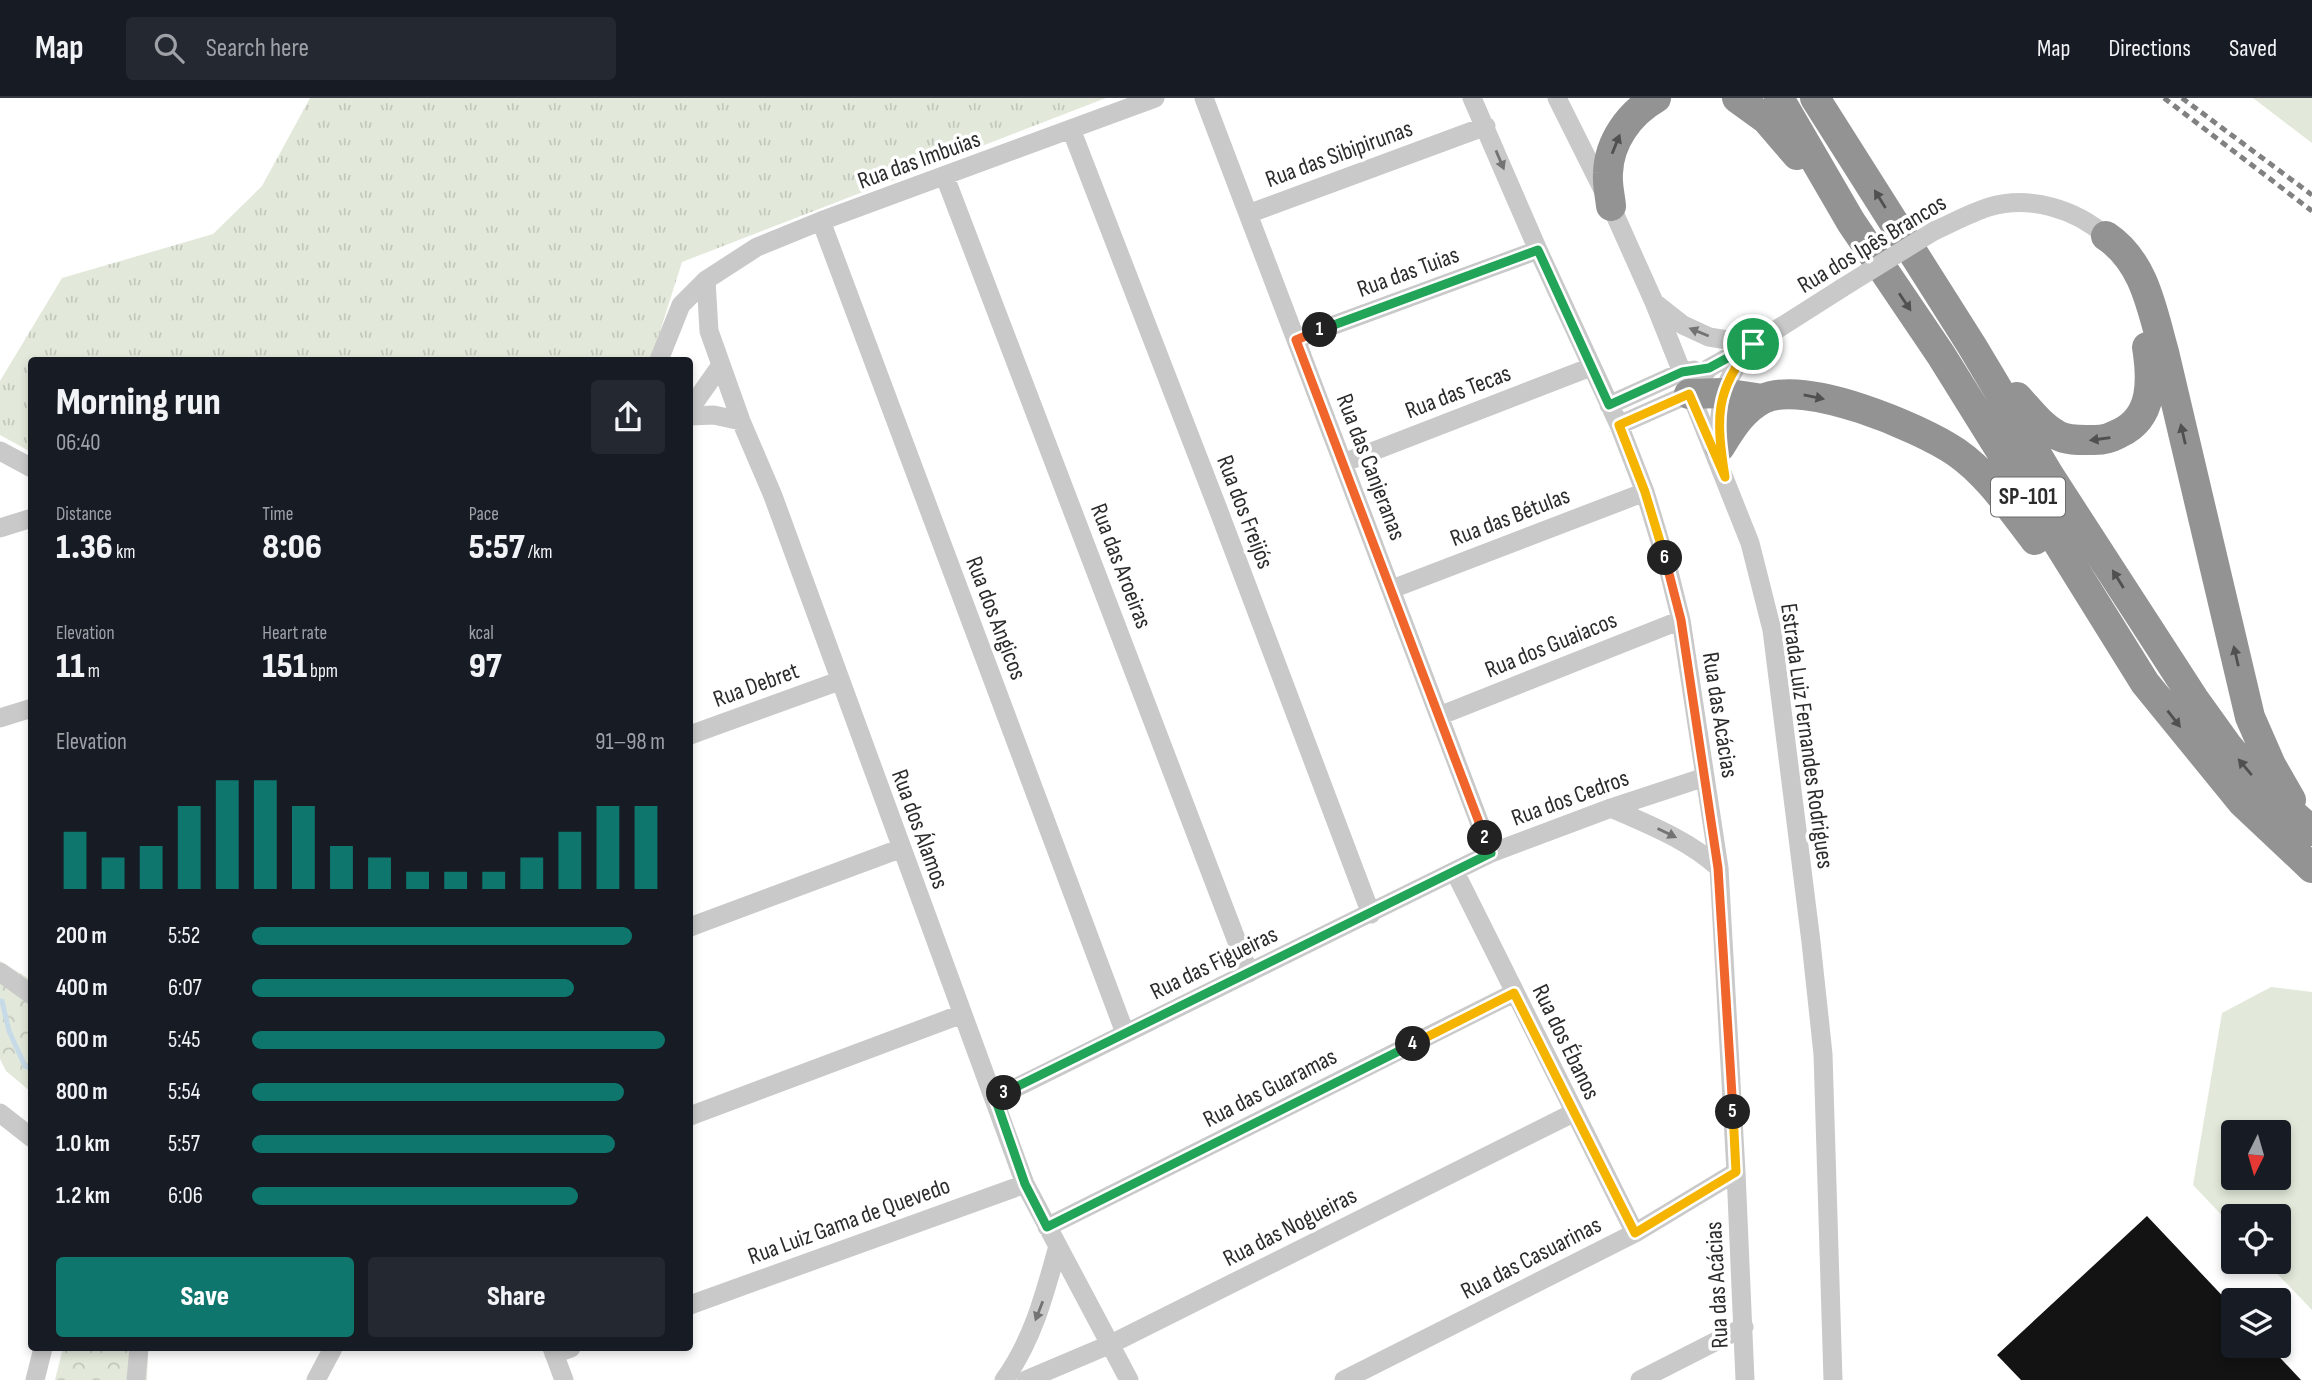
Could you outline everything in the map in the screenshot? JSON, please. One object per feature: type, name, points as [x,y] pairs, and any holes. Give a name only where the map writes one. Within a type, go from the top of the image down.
[{"type":"highway","points":[[1611,206],[1608,172],[1613,150],[1624,126],[1641,107],[1657,98]]},
{"type":"highway","points":[[1737,98],[1766,119],[1851,222]]},
{"type":"highway","name":"SP-101","points":[[1779,98],[1851,222],[1941,355],[2145,683],[2242,802],[2312,868]]},
{"type":"highway","name":"SP-101","points":[[1815,98],[1972,346],[2049,475],[2201,708],[2261,786],[2311,830]]},
{"type":"highway","points":[[1972,346],[2040,424],[2059,436],[2079,440],[2105,440],[2127,430],[2143,415],[2151,385],[2149,359],[2139,305],[2106,236]]},
{"type":"highway","points":[[2106,236],[2119,244],[2142,276],[2167,366],[2250,717],[2271,765],[2311,830]]},
{"type":"highway","points":[[1685,383],[1716,381],[1763,399]]},
{"type":"highway","points":[[1720,447],[1736,423],[1763,399],[1780,395],[1802,395],[1844,403],[1884,416],[1956,452],[1982,475],[2002,498],[2145,683]]},
{"type":"street","name":"Rua das Imbuias","points":[[660,357],[681,305],[706,280],[758,247],[821,221],[1155,98]]},
{"type":"street","name":"Rua das Canjeranas","points":[[1204,98],[1491,853]]},
{"type":"street","name":"Rua das Acácias","points":[[1472,98],[1591,368],[1619,425],[1645,492],[1681,620],[1718,868],[1745,1380]]},
{"type":"street","name":"Estrada Luiz Fernandes Rodrigues","points":[[1557,98],[1611,206],[1654,302],[1725,477],[1749,543],[1772,630],[1810,928],[1823,1054],[1833,1380]]},
{"type":"street","name":"Rua das Sibipirunas","points":[[1248,214],[1486,126]]},
{"type":"street","name":"Rua dos Freijós","points":[[1070,130],[1218,509],[1371,914]]},
{"type":"street","name":"Rua das Aroeiras","points":[[945,177],[1249,973]]},
{"type":"street","name":"Rua dos Ipês Brancos","points":[[1716,381],[1753,344],[1934,232],[1980,211],[2013,204],[2055,208],[2091,222],[2106,236]]},
{"type":"street","name":"Rua dos Angicos","points":[[821,221],[1125,1033]]},
{"type":"street","name":"Rua das Tuias","points":[[1296,340],[1538,250]]},
{"type":"street","name":"Rua dos Álamos","points":[[706,280],[709,331],[741,421],[773,496],[1025,1184],[1129,1380]]},
{"type":"street","points":[[1654,302],[1683,326],[1709,337],[1753,344]]},
{"type":"street","points":[[1725,477],[1720,447],[1716,381],[1735,365],[1753,344]]},
{"type":"street","points":[[693,405],[721,365]]},
{"type":"street","name":"Rua das Tecas","points":[[1343,463],[1591,368]]},
{"type":"street","points":[[1609,405],[1685,383]]},
{"type":"street","points":[[1619,425],[1685,383]]},
{"type":"street","points":[[693,416],[714,415],[741,421]]},
{"type":"street","points":[[0,450],[28,466]]},
{"type":"street","name":"Rua das Bétulas","points":[[1392,589],[1645,492]]},
{"type":"street","points":[[0,528],[28,518]]},
{"type":"street","name":"Rua dos Guaiacos","points":[[1439,716],[1681,620]]},
{"type":"street","name":"Rua Debret","points":[[693,734],[839,681]]},
{"type":"street","points":[[0,718],[28,709]]},
{"type":"street","name":"Rua dos Cedros","points":[[1455,872],[1491,853],[1611,808],[1705,777]]},
{"type":"street","points":[[1611,808],[1671,834],[1700,852],[1718,868]]},
{"type":"street","points":[[693,926],[902,848]]},
{"type":"street","name":"Rua das Figueiras","points":[[995,1098],[1455,872]]},
{"type":"street","name":"Rua dos Ébanos","points":[[1455,872],[1635,1233]]},
{"type":"street","points":[[0,972],[28,993]]},
{"type":"street","name":"Rua das Guaramas","points":[[1047,1227],[1514,993]]},
{"type":"street","points":[[693,1115],[962,1014]]},
{"type":"street","points":[[0,1113],[28,1135]]},
{"type":"street","name":"Rua das Nogueiras","points":[[1026,1380],[1111,1344],[1573,1113]]},
{"type":"street","name":"Rua das Casuarinas","points":[[1344,1380],[1635,1233],[1736,1172]]},
{"type":"street","name":"Rua Luiz Gama de Quevedo","points":[[693,1304],[1025,1184]]},
{"type":"street","points":[[1004,1380],[1029,1338],[1045,1295],[1058,1246]]},
{"type":"street","points":[[1640,1380],[1744,1327]]},
{"type":"street","points":[[35,1380],[42,1351]]},
{"type":"street","points":[[136,1380],[139,1351]]},
{"type":"street","points":[[316,1380],[331,1351]]},
{"type":"street","points":[[559,1351],[564,1380]]},
{"type":"green space","points":[[310,98],[1106,98],[682,262],[652,357],[28,357],[28,450],[0,435],[0,381],[62,278],[213,234],[262,186]]},
{"type":"green space","points":[[2253,98],[2312,98],[2312,143]]},
{"type":"green space","points":[[0,961],[28,978],[28,1089],[6,1071],[0,1059]]},
{"type":"green space","points":[[2271,987],[2312,992],[2312,1310],[2278,1274],[2291,1274],[2291,1204],[2221,1204],[2221,1214],[2193,1185],[2222,1013]]},
{"type":"green space","points":[[62,1351],[148,1351],[147,1380],[55,1380]]},
{"type":"building","points":[[2147,1216],[2221,1294],[2221,1358],[2280,1358],[2301,1380],[2021,1380],[1997,1355]]},
{"type":"waterway","points":[[0,1001],[9,1031],[28,1067]]},
{"type":"railway","points":[[2164,98],[2312,211]]},
{"type":"railway","points":[[2182,98],[2312,195]]},
{"type":"route","points":[[1538,250],[1609,405],[1682,372],[1709,368],[1753,344],[1735,365],[1723,393],[1719,431],[1725,477],[1689,394],[1619,425],[1645,492],[1681,620],[1718,868],[1736,1172],[1635,1233],[1514,993],[1047,1227],[1025,1184],[995,1098],[1491,853],[1296,340],[1538,250]]}]
